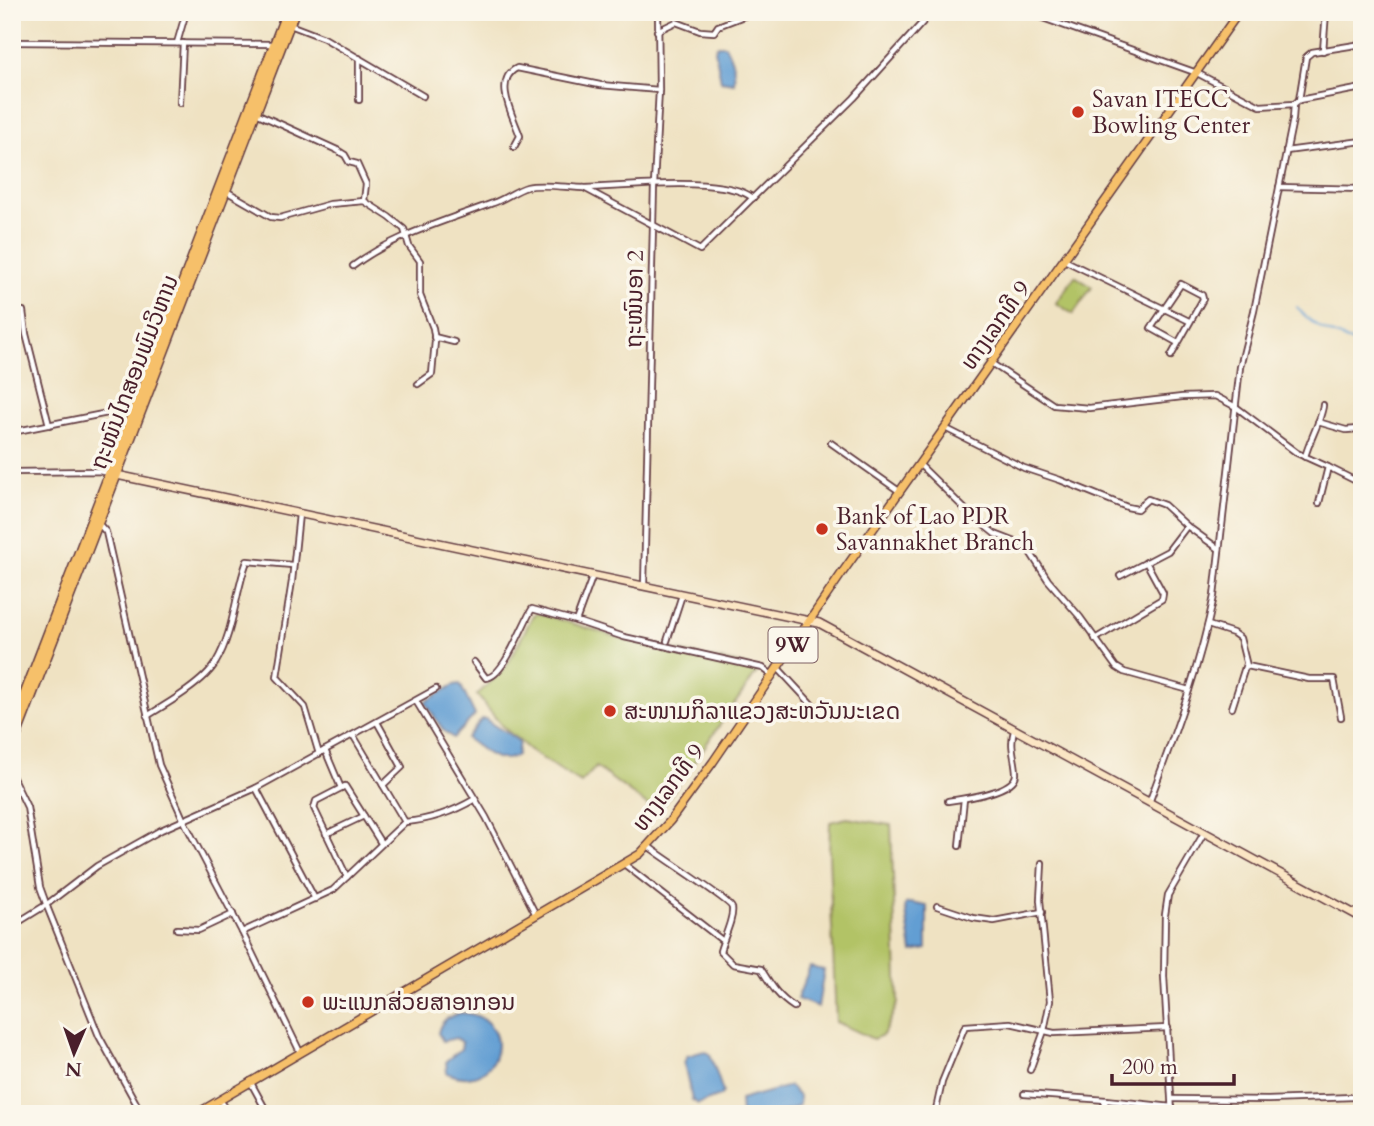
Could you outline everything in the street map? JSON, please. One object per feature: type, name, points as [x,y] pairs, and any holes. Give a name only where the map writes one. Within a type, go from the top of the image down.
[{"type":"highway","name":"ຖະໜົນໄກສອນພົມວິຫານ","points":[[12,728],[255,113],[287,12]]},
{"type":"highway","name":"ຖະໜົນໄກສອນພົມວິຫານ","points":[[12,746],[97,523],[134,408],[277,46],[294,12]]},
{"type":"main road","name":"ທາງເລກທີ 9","points":[[196,1114],[624,864],[649,846],[670,821],[1239,12]]},
{"type":"street","points":[[180,103],[180,43],[186,12]]},
{"type":"street","name":"ຖະໜົນອາ 2","points":[[645,586],[654,185],[659,90],[658,12]]},
{"type":"street","points":[[657,31],[676,22],[700,31],[712,32],[718,26],[754,12]]},
{"type":"street","points":[[584,188],[700,250],[855,96],[932,12]]},
{"type":"street","points":[[1026,12],[1196,72],[1260,106],[1294,104],[1299,100],[1362,88]]},
{"type":"street","points":[[1323,51],[1326,12]]},
{"type":"street","points":[[289,24],[324,38],[423,96]]},
{"type":"street","points":[[12,42],[277,46]]},
{"type":"street","points":[[1299,100],[1308,53],[1362,44]]},
{"type":"street","points":[[359,57],[359,100]]},
{"type":"street","points":[[514,147],[520,136],[504,84],[512,70],[517,68],[600,85],[659,90]]},
{"type":"street","points":[[1149,804],[1189,691],[1208,625],[1240,367],[1254,311],[1294,104]]},
{"type":"street","points":[[255,113],[337,150],[345,155],[349,162],[359,166],[366,184],[365,201]]},
{"type":"street","points":[[1286,151],[1362,141]]},
{"type":"street","points":[[353,266],[373,251],[405,235],[506,198],[528,187],[700,184],[744,190],[753,198]]},
{"type":"street","points":[[1279,187],[1362,189]]},
{"type":"street","points":[[225,191],[271,217],[279,218],[330,204],[365,201],[404,229],[408,246],[420,261],[420,295],[434,337],[432,374],[418,384]]},
{"type":"street","points":[[1064,260],[1190,321]]},
{"type":"street","points":[[1171,356],[1203,299],[1202,295],[1181,284],[1152,328],[1178,343]]},
{"type":"street","points":[[12,312],[23,311],[27,341],[49,425]]},
{"type":"street","points":[[434,337],[454,342]]},
{"type":"street","points":[[991,363],[1054,405],[1063,408],[1090,408],[1215,396],[1236,407],[1278,441],[1362,484]]},
{"type":"street","points":[[1305,457],[1323,405]]},
{"type":"street","points":[[12,432],[134,408]]},
{"type":"street","points":[[1318,422],[1346,430],[1359,429]]},
{"type":"street","points":[[945,428],[1024,468],[1127,508],[1137,509],[1149,499],[1164,505],[1219,549]]},
{"type":"street","points":[[831,443],[900,492]]},
{"type":"street","points":[[919,464],[995,534],[1026,546],[1048,580],[1120,670],[1189,691]]},
{"type":"street","points":[[1319,503],[1328,467]]},
{"type":"street","points":[[12,472],[99,471],[819,623],[1362,918]]},
{"type":"street","points":[[299,514],[292,581],[276,677],[302,701],[319,754]]},
{"type":"street","points":[[97,523],[106,532],[159,765],[184,821],[300,1052]]},
{"type":"street","points":[[1120,576],[1168,551],[1187,526]]},
{"type":"street","points":[[146,716],[194,684],[216,664],[247,561],[292,565]]},
{"type":"street","points":[[1095,639],[1162,599],[1163,593],[1146,562]]},
{"type":"street","points":[[576,621],[593,575]]},
{"type":"street","points":[[667,641],[682,594]]},
{"type":"street","points":[[474,662],[486,678],[492,677],[504,664],[532,609],[624,637],[763,668],[772,675]]},
{"type":"street","points":[[1208,625],[1240,638],[1246,664],[1232,708]]},
{"type":"street","points":[[1246,664],[1309,679],[1335,679],[1341,717]]},
{"type":"street","points":[[777,667],[816,709]]},
{"type":"street","points":[[12,926],[46,905],[97,866],[161,830],[256,788],[436,689]]},
{"type":"street","points":[[416,701],[475,799],[536,915]]},
{"type":"street","points":[[377,722],[401,767],[383,785]]},
{"type":"street","points":[[948,801],[1006,787],[1015,779],[1012,750],[1014,731]]},
{"type":"street","points":[[353,735],[405,822]]},
{"type":"street","points":[[325,750],[341,788]]},
{"type":"street","points":[[12,776],[27,807],[40,887],[46,905],[99,1036],[142,1114]]},
{"type":"street","points":[[347,877],[314,808],[316,801],[345,786],[382,843]]},
{"type":"street","points":[[256,788],[315,899]]},
{"type":"street","points":[[242,932],[332,890],[405,822],[456,810],[475,799]]},
{"type":"street","points":[[959,846],[964,799]]},
{"type":"street","points":[[326,834],[364,816]]},
{"type":"street","points":[[1172,1114],[1164,976],[1164,915],[1168,895],[1204,833]]},
{"type":"street","points":[[649,846],[731,905],[732,911],[720,951],[731,962],[760,968],[774,991],[794,1007]]},
{"type":"street","points":[[1030,1070],[1044,1031],[1050,1001],[1042,912],[1042,863]]},
{"type":"street","points":[[624,864],[723,941]]},
{"type":"street","points":[[937,906],[973,918],[994,921],[1042,912]]},
{"type":"street","points":[[177,929],[199,930],[233,914]]},
{"type":"street","points":[[935,1114],[942,1082],[965,1026],[1010,1023],[1044,1031],[1168,1028]]},
{"type":"street","points":[[250,1082],[268,1114]]},
{"type":"street","points":[[1024,1094],[1172,1107]]},
{"type":"street","points":[[1172,1099],[1292,1100],[1354,1097]]},
{"type":"street","points":[[219,1099],[230,1114]]},
{"type":"street","points":[[1101,1114],[1106,1100]]},
{"type":"green space","points":[[1075,276],[1092,287],[1073,314],[1056,303]]},
{"type":"green space","name":"ສະໜາມກິລາແຂວງສະຫວັນນະເຂດ","points":[[537,613],[627,640],[744,665],[757,672],[658,813],[596,767],[581,783],[532,752],[502,726],[477,695],[507,666],[533,615]]},
{"type":"green space","points":[[847,818],[891,825],[898,1003],[883,1035],[873,1039],[836,1022],[830,822]]},
{"type":"water","points":[[717,45],[725,45],[734,68],[734,83],[721,81],[715,50]]},
{"type":"water","points":[[460,684],[475,715],[453,738],[444,731],[425,702]]},
{"type":"water","points":[[482,719],[486,719],[519,742],[517,755],[496,758],[466,738]]},
{"type":"water","points":[[911,903],[927,906],[927,949],[912,952],[905,906]]},
{"type":"water","points":[[810,967],[824,970],[818,1007],[797,999]]},
{"type":"water","points":[[460,1013],[479,1017],[491,1026],[496,1038],[496,1052],[491,1064],[481,1073],[466,1077],[447,1073],[446,1061],[461,1049],[462,1043],[456,1038],[443,1041],[438,1033],[446,1020]]},
{"type":"water","points":[[704,1051],[710,1054],[723,1092],[720,1096],[698,1104],[692,1100],[684,1063],[687,1056]]},
{"type":"water","points":[[789,1086],[799,1096],[799,1105],[778,1113],[741,1114],[740,1100]]},
{"type":"waterway","points":[[1297,307],[1318,326],[1362,345]]},
{"type":"place","name":"Savan ITECC Bowling Center","points":[[1078,112]]},
{"type":"place","name":"Bank of Lao PDR Savannakhet Branch","points":[[822,529]]},
{"type":"place","name":"ສະໜາມກິລາແຂວງສະຫວັນນະເຂດ","points":[[610,711]]},
{"type":"place","name":"ພະແນກສ່ວຍສາອາກອນ","points":[[308,1002]]}]
